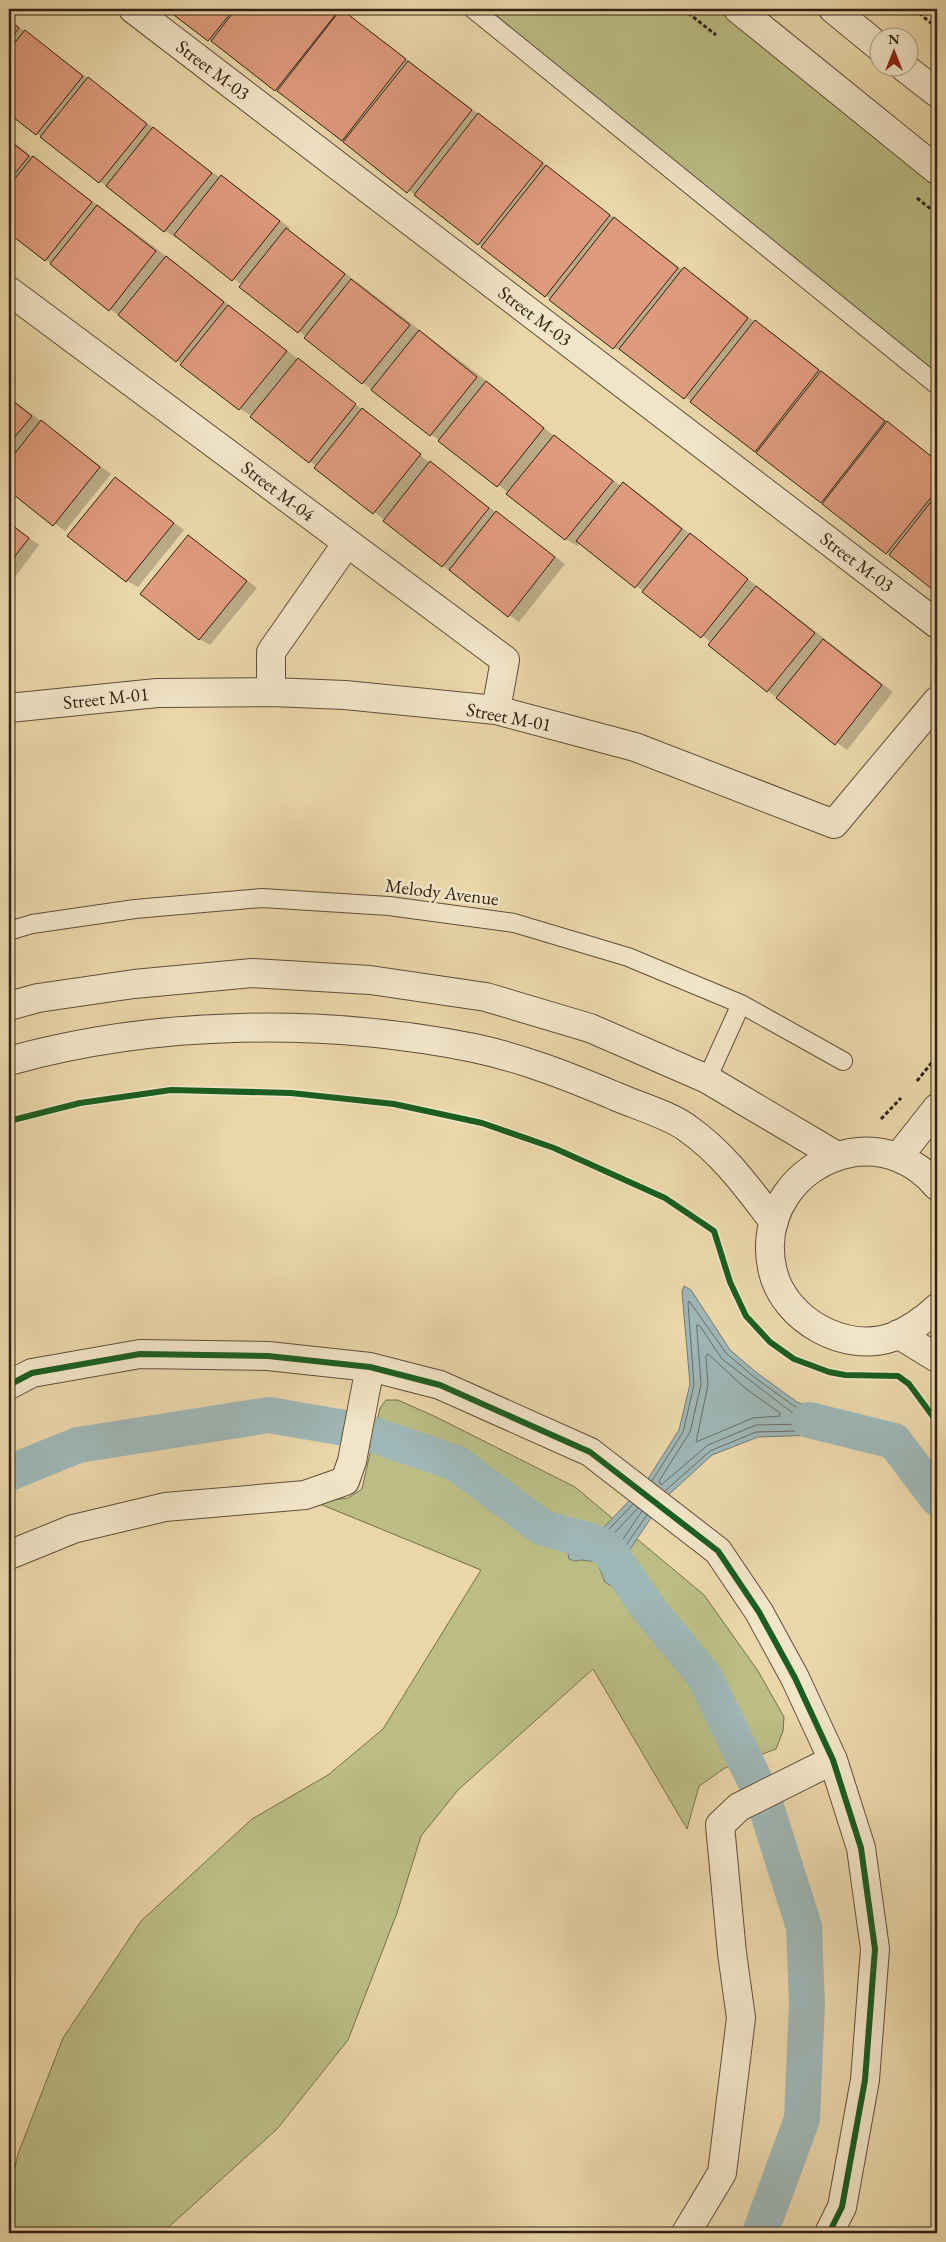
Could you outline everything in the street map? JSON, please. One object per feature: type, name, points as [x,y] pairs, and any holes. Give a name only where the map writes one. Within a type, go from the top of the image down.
[{"type":"street","name":"Street M-03","points":[[133,9],[937,624]]},
{"type":"street","points":[[738,9],[937,170]]},
{"type":"street","points":[[832,9],[868,38]]},
{"type":"street","points":[[918,78],[937,93]]},
{"type":"street","name":"Street M-04","points":[[9,291],[505,660],[496,710]]},
{"type":"street","points":[[271,692],[271,652],[347,543]]},
{"type":"street","name":"Street M-01","points":[[9,708],[157,693],[271,692],[345,695],[496,710],[635,747],[834,824],[937,701]]},
{"type":"street","points":[[9,1006],[38,998],[134,984],[252,973],[370,980],[486,997],[590,1028],[707,1079],[836,1156]]},
{"type":"street","points":[[9,1060],[49,1050],[140,1036],[253,1026],[365,1033],[474,1048],[572,1078],[686,1127],[731,1166],[774,1222]]},
{"type":"street","points":[[900,1156],[937,1108]]},
{"type":"street","points":[[937,1186],[928,1175],[900,1156],[858,1152],[836,1156],[810,1169],[782,1198],[774,1222],[770,1243],[773,1272],[786,1300],[806,1321],[832,1336],[862,1341],[898,1334],[918,1325],[937,1308]]},
{"type":"street","points":[[898,1334],[937,1358]]},
{"type":"street","points":[[9,1385],[32,1373],[140,1354],[268,1356],[370,1367],[440,1385],[590,1452],[718,1551],[759,1612],[795,1678],[832,1760],[861,1848],[876,1949],[865,2080],[842,2208],[829,2233]]},
{"type":"street","points":[[9,1555],[73,1529],[165,1507],[304,1494],[345,1481],[352,1462],[370,1367]]},
{"type":"street","points":[[686,2233],[722,2173],[741,2018],[732,1953],[720,1825],[739,1807],[832,1760]]},
{"type":"lane","points":[[473,9],[937,384]]},
{"type":"lane","name":"Melody Avenue","points":[[9,931],[32,924],[135,909],[262,898],[389,906],[514,923],[628,957],[741,1004],[843,1061]]},
{"type":"lane","points":[[707,1079],[741,1004]]},
{"type":"path","points":[[914,9],[937,28]]},
{"type":"green space","points":[[473,9],[738,9],[937,170],[937,385]]},
{"type":"green space","points":[[386,1400],[398,1400],[436,1417],[575,1487],[704,1595],[758,1671],[784,1717],[783,1731],[776,1749],[725,1768],[699,1786],[687,1829],[593,1669],[458,1790],[421,1836],[397,1913],[348,2040],[277,2129],[162,2233],[9,2233],[9,2193],[18,2154],[63,2038],[141,1921],[252,1819],[328,1775],[383,1729],[481,1570],[315,1502],[348,1498],[362,1489],[380,1408]]},
{"type":"water","points":[[684,1286],[691,1290],[730,1350],[757,1373],[797,1402],[851,1424],[858,1430],[849,1434],[758,1437],[712,1455],[663,1500],[620,1564],[619,1576],[611,1586],[605,1582],[597,1562],[574,1561],[569,1559],[568,1554],[576,1544],[591,1541],[644,1485],[679,1430],[690,1384],[682,1292]]},
{"type":"building","points":[[166,9],[234,9],[208,41]]},
{"type":"building","points":[[236,9],[340,9],[275,91],[211,41]]},
{"type":"building","points":[[341,9],[406,59],[342,141],[277,91]]},
{"type":"building","points":[[9,20],[19,28],[9,41]]},
{"type":"building","points":[[25,30],[83,76],[36,135],[9,114],[9,50]]},
{"type":"building","points":[[408,61],[472,110],[407,193],[343,142]]},
{"type":"building","points":[[88,77],[147,124],[99,183],[40,137]]},
{"type":"building","points":[[478,113],[543,163],[478,245],[414,195]]},
{"type":"building","points":[[153,127],[212,173],[164,232],[106,186]]},
{"type":"building","points":[[9,140],[29,156],[9,181]]},
{"type":"building","points":[[33,156],[92,202],[45,261],[9,233],[9,186]]},
{"type":"building","points":[[546,165],[610,215],[545,297],[481,247]]},
{"type":"building","points":[[221,175],[280,221],[232,281],[174,235]]},
{"type":"building","points":[[97,205],[156,251],[109,311],[50,264]]},
{"type":"building","points":[[614,217],[678,268],[613,349],[549,300]]},
{"type":"building","points":[[286,228],[345,274],[298,333],[239,287]]},
{"type":"building","points":[[166,256],[224,302],[176,362],[118,315]]},
{"type":"building","points":[[684,267],[748,318],[684,399],[619,349]]},
{"type":"building","points":[[351,279],[410,325],[362,384],[304,338]]},
{"type":"building","points":[[228,305],[287,351],[239,410],[180,365]]},
{"type":"building","points":[[755,320],[819,370],[755,452],[690,402]]},
{"type":"building","points":[[419,330],[477,377],[430,436],[371,390]]},
{"type":"building","points":[[298,358],[356,404],[309,463],[250,417]]},
{"type":"building","points":[[821,371],[885,421],[821,503],[756,453]]},
{"type":"building","points":[[486,381],[544,428],[497,487],[438,441]]},
{"type":"building","points":[[9,398],[32,416],[9,444]]},
{"type":"building","points":[[362,408],[421,454],[373,514],[314,468]]},
{"type":"building","points":[[41,420],[100,467],[53,526],[9,491],[9,461]]},
{"type":"building","points":[[887,421],[937,461],[937,490],[886,554],[822,504]]},
{"type":"building","points":[[554,435],[613,481],[565,540],[506,494]]},
{"type":"building","points":[[430,461],[489,508],[442,567],[383,521]]},
{"type":"building","points":[[115,477],[174,523],[126,582],[67,536]]},
{"type":"building","points":[[623,482],[682,529],[635,588],[576,541]]},
{"type":"building","points":[[937,494],[937,593],[889,555]]},
{"type":"building","points":[[496,511],[555,557],[508,617],[449,570]]},
{"type":"building","points":[[9,523],[29,538],[9,564]]},
{"type":"building","points":[[690,533],[748,579],[701,638],[642,592]]},
{"type":"building","points":[[188,535],[247,581],[199,640],[140,594]]},
{"type":"building","points":[[756,586],[815,633],[767,692],[708,645]]},
{"type":"building","points":[[823,639],[882,685],[835,745],[776,698]]},
{"type":"waterway","points":[[9,1473],[78,1445],[269,1415],[362,1431],[456,1463],[543,1528],[591,1541],[608,1549],[648,1608],[704,1676],[763,1797],[804,1927],[807,2004],[802,2119],[760,2233]]},
{"type":"waterway","points":[[809,1420],[894,1441],[937,1498]]},
{"type":"cycle path","points":[[9,1121],[80,1103],[171,1090],[291,1093],[394,1104],[482,1123],[554,1148],[665,1198],[714,1231],[730,1282],[746,1316],[770,1342],[794,1359],[829,1372],[845,1375],[898,1376],[909,1384],[937,1422]]},
{"type":"cycle path","points":[[9,1385],[32,1373],[140,1354],[268,1356],[370,1367],[440,1385],[590,1452],[718,1551],[759,1612],[795,1678],[833,1760],[861,1848],[875,1949],[865,2080],[842,2207],[829,2233]]}]
